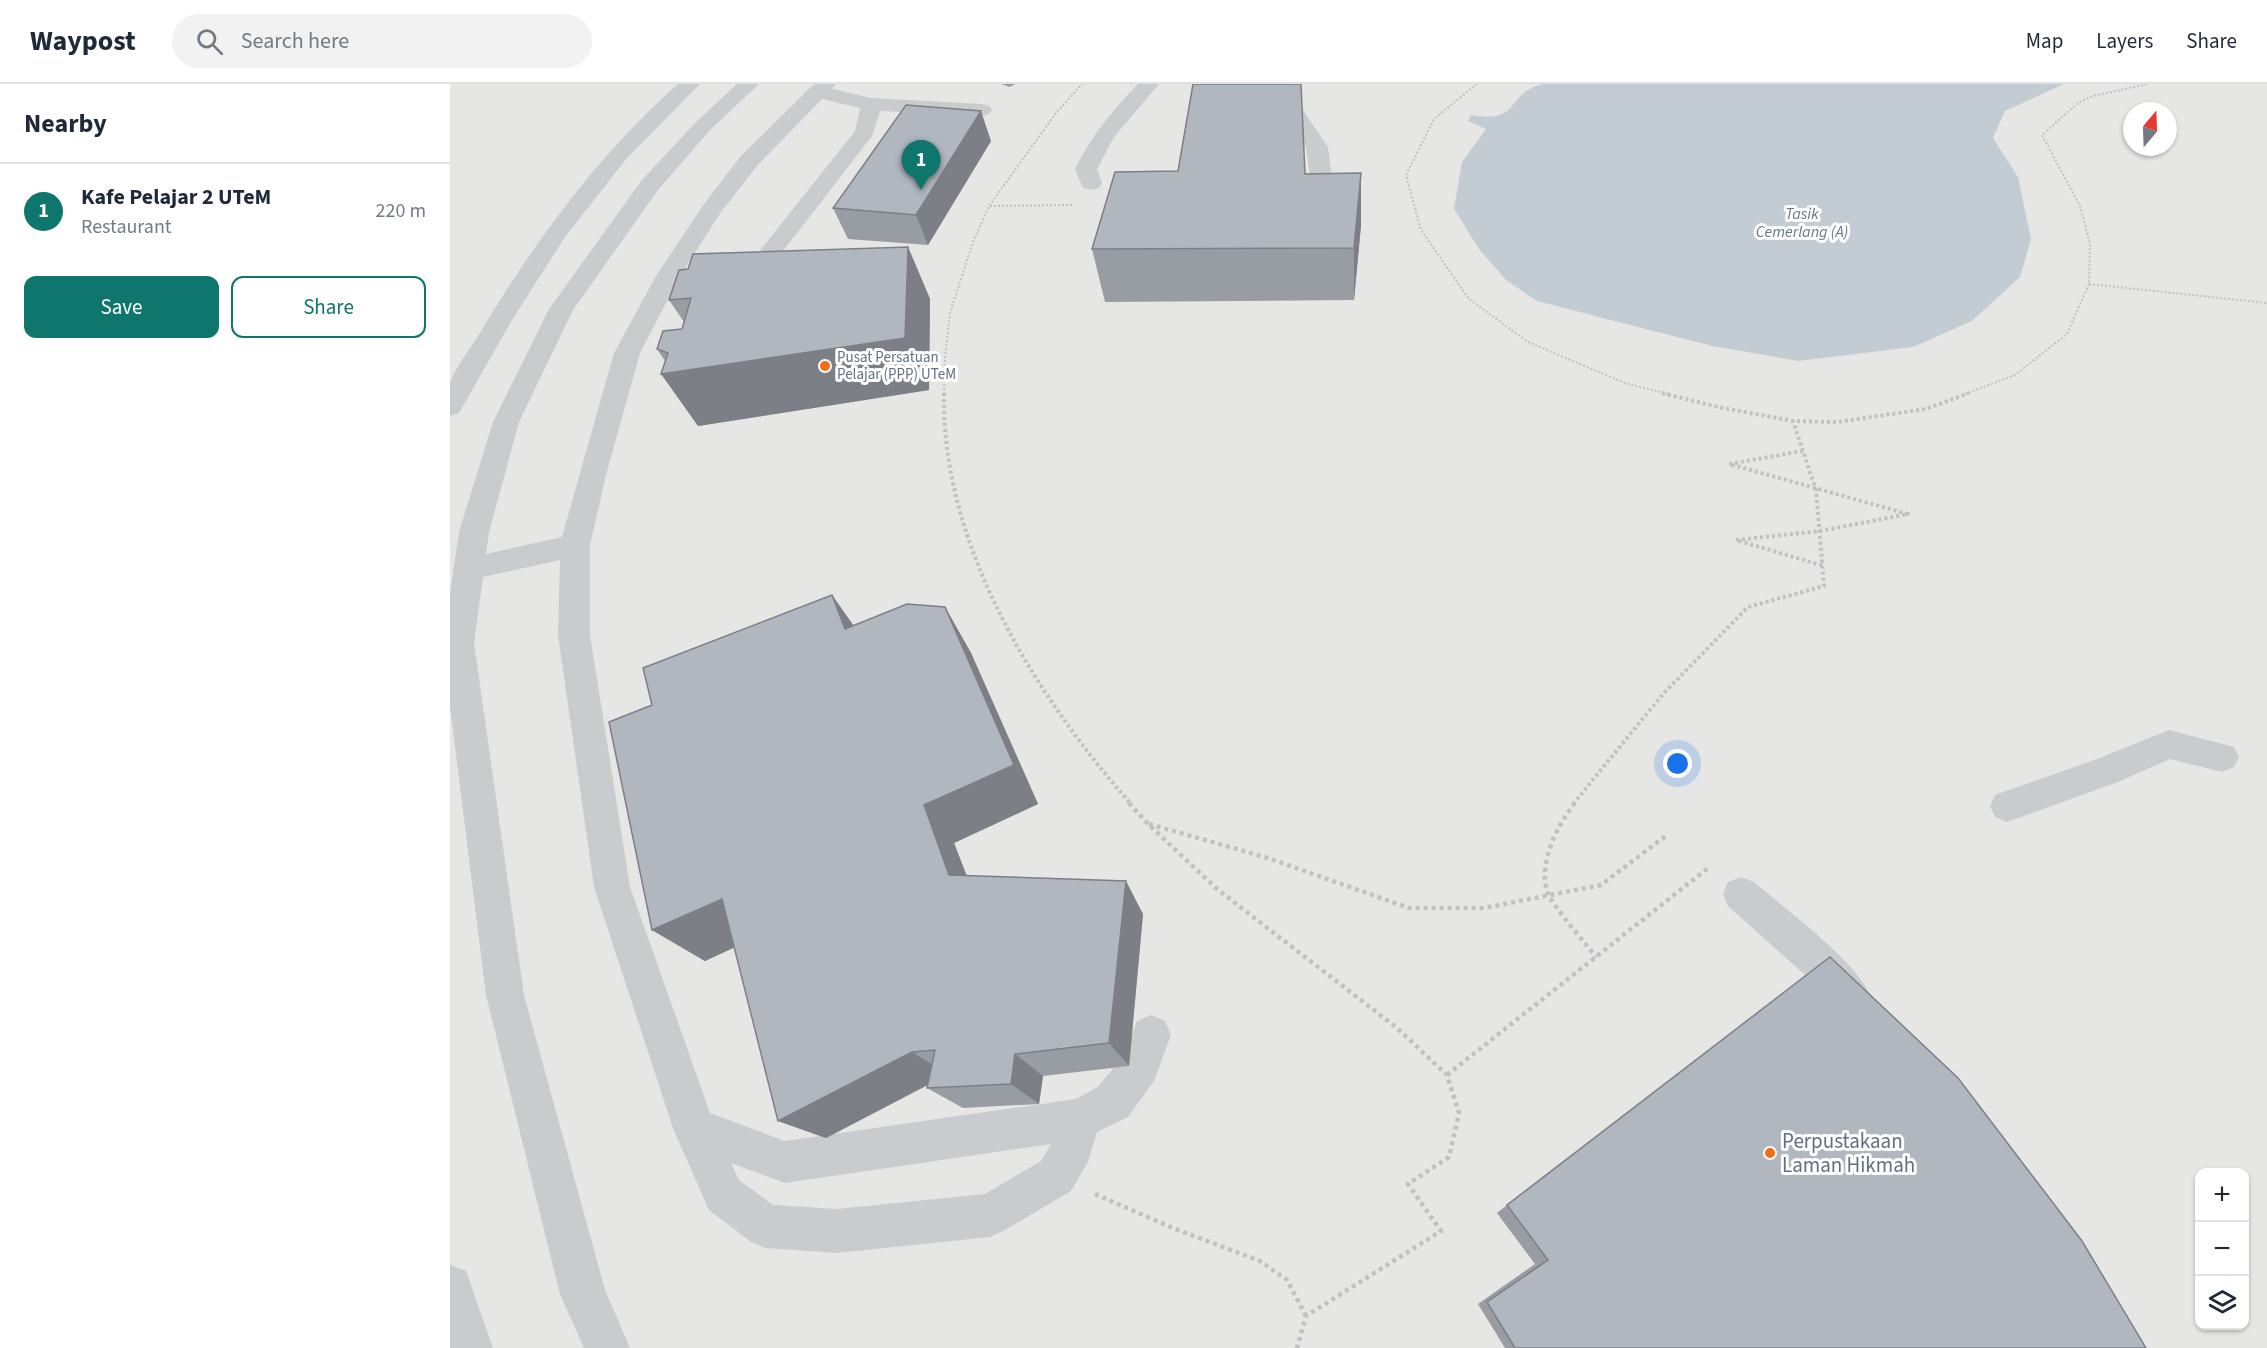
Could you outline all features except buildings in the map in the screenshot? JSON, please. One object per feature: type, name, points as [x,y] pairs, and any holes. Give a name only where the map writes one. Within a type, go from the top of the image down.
[{"type":"street","points":[[450,407],[506,308],[591,188],[638,132],[690,84]]},
{"type":"street","points":[[607,1348],[583,1294],[506,995],[458,642],[474,532],[506,422],[561,309],[650,185],[703,126],[749,84]]},
{"type":"street","points":[[1091,183],[1086,169],[1094,151],[1117,119],[1149,84]]},
{"type":"street","points":[[1264,84],[1294,111],[1317,147],[1325,208]]},
{"type":"street","points":[[982,110],[872,104],[821,88],[748,161],[712,209],[680,277],[627,353],[592,474],[575,545],[574,635],[612,887],[694,1128],[724,1196],[765,1226],[837,1231],[990,1215],[1056,1176],[1073,1147],[1078,1119]]},
{"type":"street","points":[[772,280],[722,278],[762,263],[865,132],[872,104]]},
{"type":"street","points":[[450,353],[482,350]]},
{"type":"street","points":[[469,569],[575,545]]},
{"type":"street","points":[[2007,806],[2106,771],[2169,744],[2222,757]]},
{"type":"street","points":[[1741,894],[1816,960],[1874,1020]]},
{"type":"street","points":[[694,1128],[784,1162],[1078,1119],[1113,1102],[1140,1067],[1151,1035]]},
{"type":"street","points":[[450,1287],[470,1348]]},
{"type":"path","points":[[1082,84],[1050,121],[989,206],[973,242],[950,313],[945,357],[946,447],[964,521],[979,567],[1025,662],[1091,759],[1148,824],[1217,889],[1267,929],[1310,958],[1397,1029],[1447,1075],[1460,1113],[1449,1157],[1408,1184],[1441,1231],[1306,1316],[1297,1348]]},
{"type":"path","points":[[1477,84],[1434,119],[1406,175],[1421,230],[1469,299],[1528,342],[1626,383],[1718,407],[1793,421],[1837,422],[1926,409],[2015,375],[2067,334],[2088,284],[2090,244],[2080,206],[2042,135],[2078,103],[2093,96],[2148,84]]},
{"type":"path","points":[[2088,284],[2267,303]]},
{"type":"path","points":[[1596,957],[1548,894],[1545,864],[1564,816],[1663,694],[1748,607],[1824,586],[1816,490],[1793,421]]},
{"type":"path","points":[[1803,451],[1729,464],[1908,514],[1820,531],[1736,540],[1824,566]]},
{"type":"path","points":[[1148,824],[1268,858],[1409,908],[1484,908],[1601,885],[1667,835]]},
{"type":"path","points":[[1447,1075],[1708,868]]},
{"type":"path","points":[[1056,1176],[1173,1228],[1260,1262],[1287,1280],[1306,1316]]},
{"type":"shaded area","points":[[450,84],[2267,84],[2267,1348],[450,1348]]},
{"type":"water","name":"Tasik Cemerlang (A)","points":[[1543,84],[2064,84],[2005,111],[1993,138],[2018,177],[2031,239],[2020,277],[1972,321],[1913,347],[1798,361],[1712,346],[1537,301],[1506,280],[1479,249],[1454,209],[1462,162],[1486,129],[1468,121],[1471,115],[1487,117],[1506,112],[1522,94]]},
{"type":"place","name":"Kafe Pelajar 2 UTeM","points":[[921,190]]},
{"type":"place","name":"Pusat Persatuan Pelajar (PPP) UTeM","points":[[825,366]]},
{"type":"place","name":"Perpustakaan Laman Hikmah","points":[[1770,1153]]}]
